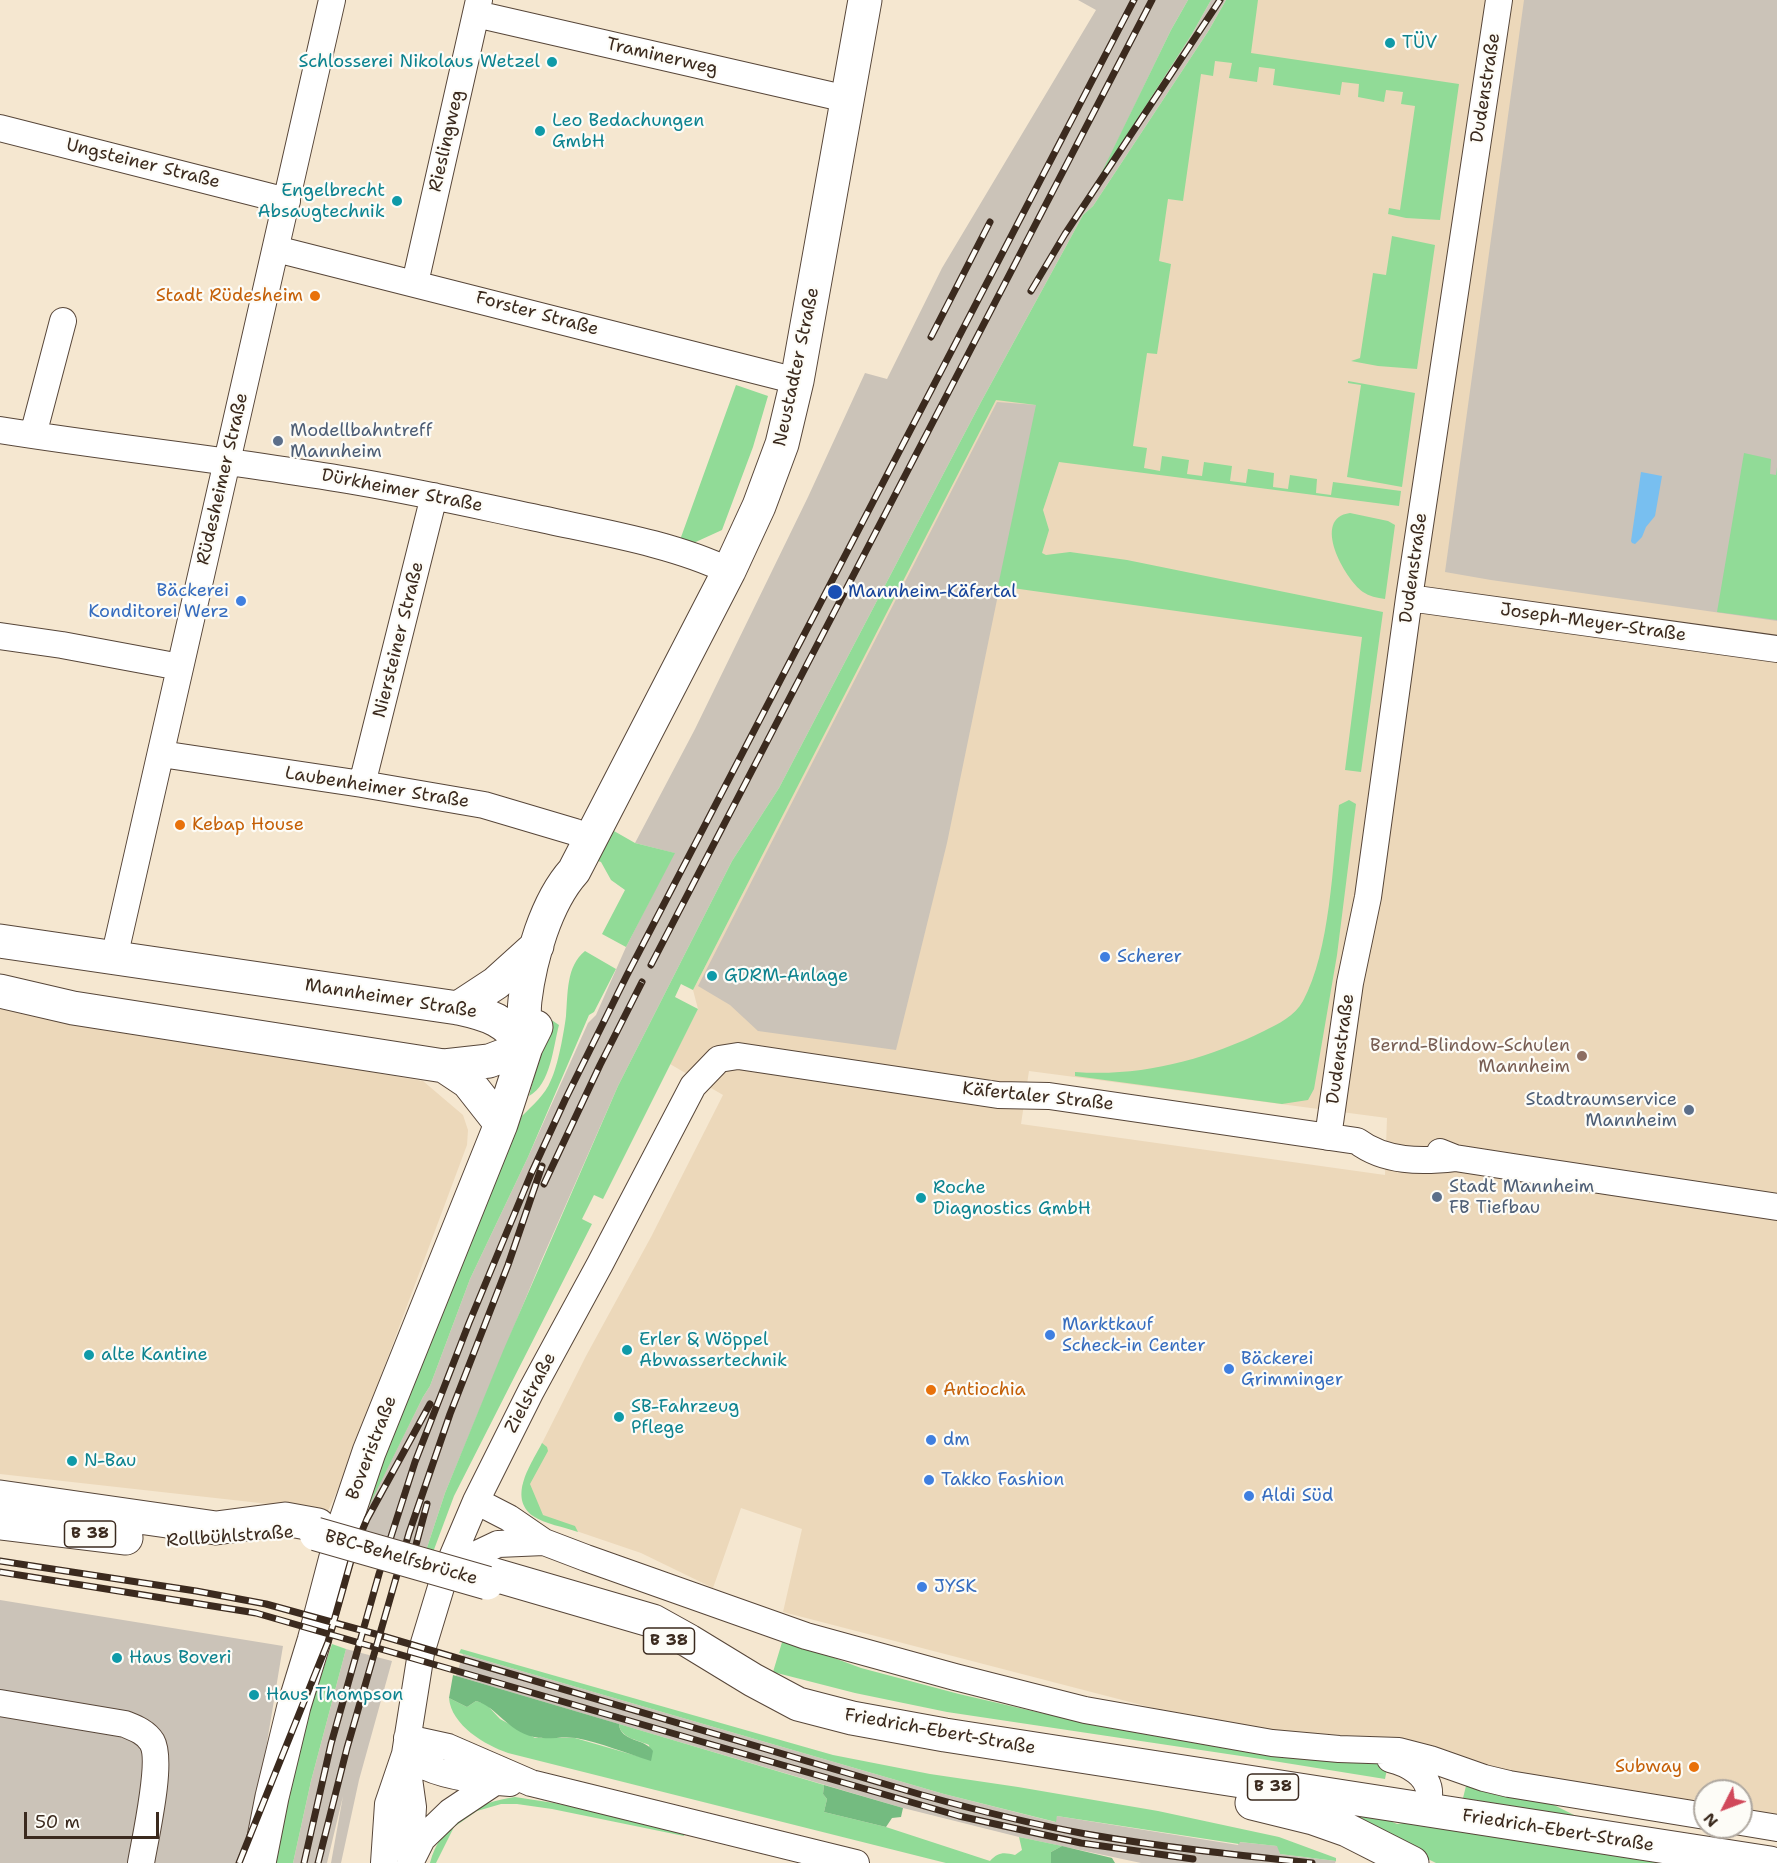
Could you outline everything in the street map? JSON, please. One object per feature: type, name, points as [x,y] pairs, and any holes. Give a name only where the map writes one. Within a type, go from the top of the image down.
[{"type":"main road","name":"Neustadter Straße","points":[[526,1047],[524,1001],[537,946],[561,888],[574,871],[729,571],[759,506],[782,444],[797,381],[865,0]]},
{"type":"main road","name":"Neustadter Straße","points":[[526,1047],[544,1006],[555,951],[572,892],[574,871]]},
{"type":"main road","name":"Mannheimer Straße","points":[[0,941],[458,1008],[489,1015],[496,1019],[515,1032],[526,1047]]},
{"type":"main road","points":[[444,1066],[465,1047],[470,1038],[470,1025],[458,1008],[495,983],[537,946]]},
{"type":"main road","points":[[0,991],[73,1008],[444,1066],[489,1062],[526,1047]]},
{"type":"main road","name":"Boveristraße","points":[[259,1863],[294,1706],[314,1641],[345,1523],[369,1452],[501,1124],[526,1047]]},
{"type":"main road","points":[[444,1066],[468,1082],[501,1124]]},
{"type":"main road","name":"Rollbühlstraße","points":[[0,1497],[216,1528],[285,1519],[317,1530]]},
{"type":"main road","name":"Rollbühlstraße","points":[[0,1523],[180,1544],[268,1530],[317,1530]]},
{"type":"main road","name":"BBC-Behelfsbrücke","points":[[317,1530],[491,1567]]},
{"type":"main road","name":"Friedrich-Ebert-Straße","points":[[491,1567],[653,1621],[798,1704],[852,1718],[945,1735],[1770,1863]]},
{"type":"main road","name":"Friedrich-Ebert-Straße","points":[[491,1567],[669,1641],[838,1732],[936,1752],[1274,1808],[1347,1830],[1401,1859]]},
{"type":"street","name":"Rüdesheimer Straße","points":[[114,958],[332,0]]},
{"type":"street","name":"Dudenstraße","points":[[1328,1137],[1350,983],[1368,897],[1409,598],[1499,0]]},
{"type":"street","name":"Traminerweg","points":[[478,7],[847,99]]},
{"type":"street","name":"Rieslingweg","points":[[415,282],[478,7]]},
{"type":"street","name":"Ungsteiner Straße","points":[[0,128],[287,201]]},
{"type":"street","name":"Forster Straße","points":[[276,249],[415,282],[797,381]]},
{"type":"street","points":[[33,435],[63,321]]},
{"type":"street","name":"Dürkheimer Straße","points":[[0,430],[227,462],[434,496],[619,536],[676,551],[729,571]]},
{"type":"street","name":"Niersteiner Straße","points":[[362,784],[434,496]]},
{"type":"street","name":"Joseph-Meyer-Straße","points":[[1409,598],[1777,649]]},
{"type":"street","points":[[0,636],[180,667]]},
{"type":"street","name":"Laubenheimer Straße","points":[[161,754],[484,805],[575,832],[589,839]]},
{"type":"street","name":"Käfertaler Straße","points":[[718,1059],[738,1056],[998,1095],[1049,1096],[1356,1141],[1378,1154],[1419,1161],[1455,1158],[1777,1207]]},
{"type":"street","name":"Zielstraße","points":[[384,1863],[388,1804],[406,1746],[421,1653],[445,1574],[472,1509],[531,1391],[693,1086],[718,1059]]},
{"type":"street","points":[[472,1509],[509,1518],[544,1542],[806,1636],[1085,1710],[1272,1743],[1364,1751],[1399,1751],[1484,1778],[1693,1814]]},
{"type":"street","name":"Friedrich-Ebert-Straße","points":[[472,1509],[491,1567]]},
{"type":"street","points":[[445,1574],[479,1553],[491,1567],[544,1542]]},
{"type":"street","points":[[0,1703],[125,1724],[141,1730],[153,1743],[156,1761],[154,1784],[141,1863]]},
{"type":"street","points":[[406,1746],[426,1767],[445,1773],[495,1782],[531,1783]]},
{"type":"street","points":[[406,1746],[448,1747],[531,1783],[856,1863]]},
{"type":"street","name":"Zielstraße","points":[[406,1746],[413,1807],[410,1863]]},
{"type":"street","points":[[1364,1751],[1401,1762],[1413,1768],[1425,1779],[1428,1789],[1427,1800],[1421,1808],[1417,1809]]},
{"type":"street","points":[[410,1863],[422,1839],[450,1812],[495,1782]]},
{"type":"street","points":[[1559,1791],[1599,1820],[1614,1839]]},
{"type":"street","points":[[1753,1824],[1777,1828]]},
{"type":"shaded area","points":[[1078,0],[1188,0],[1171,30],[1101,175],[1192,34],[1211,0],[1226,0],[1209,30],[1093,206],[1083,215],[981,402],[779,788],[732,861],[618,1086],[542,1259],[445,1493],[420,1569],[350,1549],[366,1511],[430,1386],[470,1279],[588,1023],[596,1015],[626,947],[674,853],[635,843],[695,729],[808,497],[865,373],[887,379],[942,268],[1096,10]]},
{"type":"shaded area","points":[[1228,0],[1777,0],[1777,1817],[1753,1813],[1753,1779],[1693,1779],[1693,1803],[1486,1767],[1407,1743],[1359,1736],[1234,1729],[783,1612],[802,1529],[741,1508],[713,1588],[641,1553],[538,1518],[527,1510],[523,1502],[522,1487],[527,1473],[723,1095],[670,1064],[698,1009],[693,990],[992,406]],"holes":[[[1029,1071],[1387,1118],[1385,1175],[1021,1124]]]},
{"type":"shaded area","points":[[1524,0],[1777,0],[1777,621],[1445,572]]},
{"type":"shaded area","points":[[997,402],[1037,405],[947,843],[896,1050],[758,1031],[730,1005],[698,986]]},
{"type":"shaded area","points":[[0,1002],[108,1026],[423,1081],[463,1115],[468,1130],[467,1145],[342,1480],[327,1513],[306,1505],[278,1505],[0,1474]]},
{"type":"shaded area","points":[[0,1600],[283,1646],[247,1863],[0,1863]]},
{"type":"shaded area","points":[[346,1649],[392,1661],[359,1780],[341,1863],[331,1863],[343,1796],[327,1863],[293,1863],[311,1781]]},
{"type":"shaded area","points":[[463,1654],[944,1794],[1055,1822],[1057,1816],[1238,1845],[1239,1842],[1278,1846],[1280,1854],[1336,1861],[1335,1863],[1141,1863],[1019,1837],[903,1808],[456,1676]]},
{"type":"green space","points":[[1188,0],[1211,0],[1192,34],[1098,180],[1171,30]]},
{"type":"green space","points":[[1226,0],[1258,0],[1251,53],[1459,84],[1440,220],[1406,218],[1388,214],[1389,208],[1400,210],[1415,106],[1401,104],[1403,92],[1386,90],[1384,102],[1358,97],[1359,84],[1342,82],[1340,95],[1273,85],[1275,69],[1259,67],[1257,82],[1229,78],[1232,63],[1215,61],[1213,76],[1201,74],[1183,201],[1168,199],[1159,261],[1171,264],[1157,354],[1147,353],[1133,446],[1147,448],[1144,468],[1160,471],[1162,456],[1189,460],[1187,474],[1202,476],[1204,462],[1232,466],[1230,481],[1246,483],[1248,469],[1274,473],[1273,487],[1288,489],[1290,475],[1317,479],[1316,493],[1331,495],[1333,482],[1401,491],[1399,506],[1059,462],[1043,510],[1049,530],[1042,553],[1046,555],[1070,552],[1127,560],[1383,612],[1361,772],[1345,770],[1362,637],[998,586],[1036,405],[996,400],[693,990],[681,984],[675,997],[698,1009],[603,1199],[594,1195],[582,1219],[592,1224],[454,1496],[426,1571],[420,1569],[445,1493],[503,1351],[618,1086],[732,861],[779,788],[981,402],[1083,215],[1093,206],[1209,30]]},
{"type":"green space","points":[[1392,236],[1435,245],[1417,369],[1351,361],[1360,358],[1373,273],[1386,275]]},
{"type":"green space","points":[[1348,381],[1415,393],[1402,487],[1347,477],[1361,385],[1348,383]]},
{"type":"green space","points":[[736,385],[768,396],[753,447],[722,530],[676,551]]},
{"type":"green space","points":[[1744,453],[1771,459],[1770,474],[1776,475],[1777,467],[1777,620],[1717,612]]},
{"type":"green space","points":[[1350,513],[1388,521],[1395,525],[1385,599],[1363,592],[1355,585],[1340,562],[1332,537],[1333,525],[1339,517]]},
{"type":"green space","points":[[666,724],[614,831],[635,843],[675,853],[626,947],[602,934],[625,890],[611,880],[601,862],[595,860]]},
{"type":"green space","points":[[1349,800],[1356,804],[1337,955],[1314,1089],[1308,1100],[1282,1104],[1075,1076],[1075,1072],[1124,1072],[1196,1058],[1264,1031],[1296,1011],[1312,981],[1319,958],[1329,906],[1339,805]]},
{"type":"green space","points":[[585,951],[616,969],[594,1012],[589,1015],[528,1157],[470,1279],[430,1386],[366,1512],[384,1450],[451,1272],[522,1116],[542,1095],[554,1074],[564,1031],[571,972],[574,964]]},
{"type":"green space","points":[[550,1019],[559,1025],[550,1064],[542,1083],[529,1096]]},
{"type":"green space","points":[[542,1443],[548,1451],[530,1484],[543,1515],[575,1526],[578,1532],[538,1519],[526,1508],[522,1499],[524,1480]]},
{"type":"green space","points":[[783,1639],[861,1668],[1041,1713],[1133,1730],[1388,1764],[1385,1779],[947,1712],[855,1693],[773,1672]]},
{"type":"green space","points":[[332,1644],[346,1649],[311,1781],[293,1863],[271,1863],[309,1711]]},
{"type":"green space","points":[[461,1649],[833,1755],[930,1774],[1158,1811],[1279,1837],[1336,1858],[1336,1861],[1280,1854],[1277,1846],[1240,1842],[1239,1844],[1057,1816],[1056,1822],[944,1794],[459,1653]]},
{"type":"green space","points":[[453,1675],[619,1724],[624,1734],[653,1751],[651,1761],[576,1738],[539,1738],[525,1734],[509,1725],[483,1704],[476,1701],[467,1707],[449,1698]]},
{"type":"green space","points":[[449,1698],[467,1707],[476,1701],[486,1704],[500,1719],[535,1738],[575,1738],[651,1760],[649,1745],[626,1735],[620,1729],[619,1724],[824,1785],[823,1794],[827,1799],[824,1812],[886,1827],[990,1861],[999,1854],[1015,1855],[1022,1850],[1019,1837],[1062,1846],[1051,1852],[1051,1863],[946,1863],[508,1753],[489,1745],[462,1725],[451,1708]]},
{"type":"green space","points":[[1467,1782],[1496,1795],[1552,1804],[1574,1817],[1463,1798]]},
{"type":"green space","points":[[824,1785],[903,1808],[901,1817],[892,1818],[886,1827],[824,1812],[827,1799],[823,1794]]},
{"type":"green space","points":[[515,1797],[685,1830],[684,1836],[552,1809],[501,1804],[477,1811],[454,1827],[436,1863],[430,1863],[442,1837],[462,1817],[487,1804]]},
{"type":"green space","points":[[1347,1811],[1379,1816],[1397,1824],[1417,1821],[1696,1863],[1436,1863],[1345,1818]]},
{"type":"green space","points":[[1062,1846],[1112,1858],[1115,1863],[1051,1863],[1051,1852]]},
{"type":"water","points":[[1641,472],[1662,476],[1655,516],[1635,544],[1631,541]]},
{"type":"railway","points":[[304,1863],[331,1744],[379,1574],[415,1462],[469,1323],[531,1174],[627,975],[1134,0]]},
{"type":"railway","points":[[651,965],[1152,0]]},
{"type":"railway","points":[[1031,291],[1065,234],[1220,0]]},
{"type":"railway","points":[[931,337],[990,222]]},
{"type":"railway","points":[[544,1184],[642,982]]},
{"type":"railway","points":[[318,1863],[347,1748],[409,1533],[450,1414],[508,1265],[542,1166]]},
{"type":"railway","points":[[239,1863],[328,1642],[354,1550],[367,1519],[430,1404]]},
{"type":"railway","points":[[410,1567],[427,1504]]},
{"type":"railway","points":[[0,1561],[266,1604],[379,1635],[922,1795],[1024,1821],[1142,1843],[1312,1863]]},
{"type":"railway","points":[[0,1572],[256,1613],[959,1816],[1081,1843],[1193,1859]]},
{"type":"place","name":"TÜV","points":[[1390,43]]},
{"type":"place","name":"Schlosserei Nikolaus Wetzel","points":[[552,62]]},
{"type":"place","name":"Leo Bedachungen GmbH","points":[[540,131]]},
{"type":"place","name":"Engelbrecht Absaugtechnik","points":[[397,201]]},
{"type":"place","name":"Stadt Rüdesheim","points":[[315,296]]},
{"type":"place","name":"Modellbahntreff Mannheim","points":[[278,441]]},
{"type":"place","name":"Mannheim-Käfertal","points":[[835,592]]},
{"type":"place","name":"Bäckerei Konditorei Werz","points":[[241,601]]},
{"type":"place","name":"Kebap House","points":[[180,825]]},
{"type":"place","name":"Scherer","points":[[1105,957]]},
{"type":"place","name":"GDRM-Anlage","points":[[712,976]]},
{"type":"place","name":"Bernd-Blindow-Schulen Mannheim","points":[[1582,1056]]},
{"type":"place","name":"Stadtraumservice Mannheim","points":[[1689,1110]]},
{"type":"place","name":"Stadt Mannheim FB Tiefbau","points":[[1437,1197]]},
{"type":"place","name":"Roche Diagnostics GmbH","points":[[921,1198]]},
{"type":"place","name":"Marktkauf Scheck-in Center","points":[[1050,1335]]},
{"type":"place","name":"Erler & Wöppel Abwassertechnik","points":[[627,1350]]},
{"type":"place","name":"alte Kantine","points":[[89,1355]]},
{"type":"place","name":"Bäckerei Grimminger","points":[[1229,1369]]},
{"type":"place","name":"Antiochia","points":[[931,1390]]},
{"type":"place","name":"SB-Fahrzeug Pflege","points":[[619,1417]]},
{"type":"place","name":"dm","points":[[931,1440]]},
{"type":"place","name":"N-Bau","points":[[72,1461]]},
{"type":"place","name":"Takko Fashion","points":[[929,1480]]},
{"type":"place","name":"Aldi Süd","points":[[1249,1496]]},
{"type":"place","name":"JYSK","points":[[922,1587]]},
{"type":"place","name":"Haus Boveri","points":[[117,1658]]},
{"type":"place","name":"Haus Thompson","points":[[254,1695]]},
{"type":"place","name":"Subway","points":[[1694,1767]]}]
